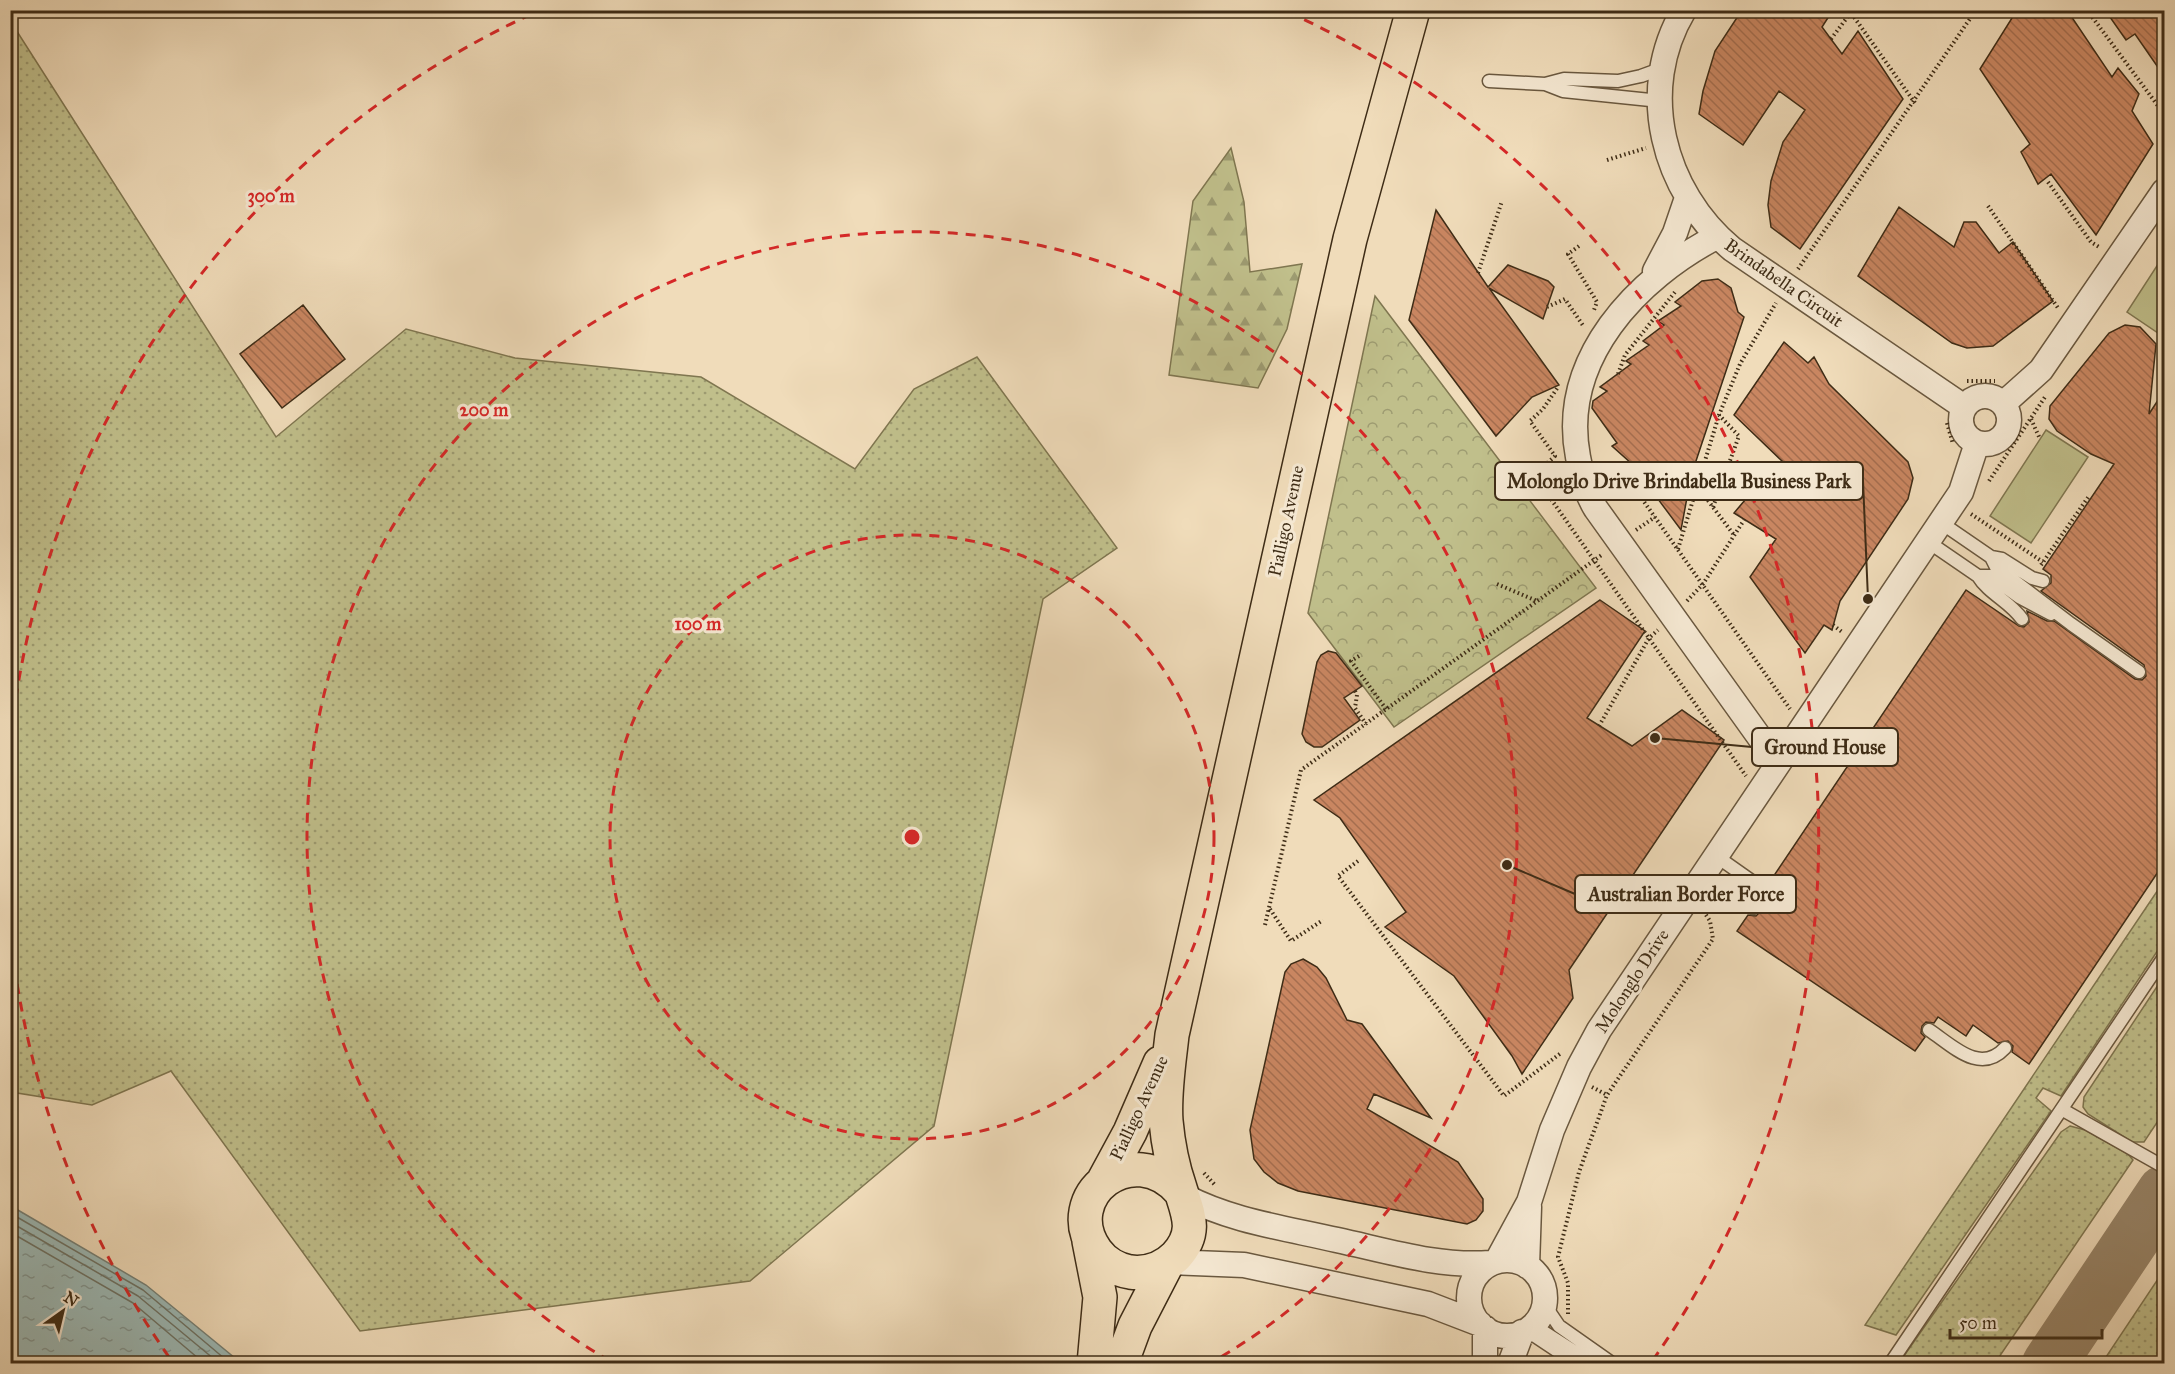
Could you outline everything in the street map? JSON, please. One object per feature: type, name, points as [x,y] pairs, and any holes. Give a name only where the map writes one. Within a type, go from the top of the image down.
[{"type":"main road","name":"Pialligo Avenue","points":[[1182,1193],[1166,1115],[1172,1035],[1228,794],[1345,261],[1413,10]]},
{"type":"main road","name":"Pialligo Avenue","points":[[1104,1180],[1130,1132],[1172,1035]]},
{"type":"main road","points":[[1094,1364],[1100,1297],[1086,1228],[1087,1207],[1104,1180],[1123,1170],[1144,1169],[1165,1176],[1182,1193],[1190,1227],[1183,1246],[1168,1263],[1135,1326],[1121,1364]]},
{"type":"main road","points":[[1089,1239],[1098,1255],[1122,1270],[1140,1272],[1168,1263]]},
{"type":"street","name":"Brindabella Circuit","points":[[1684,10],[1675,28],[1663,68],[1660,101],[1662,134],[1668,156],[1687,198],[1718,236],[1786,286],[1964,407]]},
{"type":"street","points":[[2001,392],[2009,421],[2003,437],[1995,443],[1977,443],[1962,430],[1960,416],[1964,407],[1977,397],[2001,392],[2041,370],[2164,191]]},
{"type":"street","points":[[1647,284],[1672,240],[1687,198]]},
{"type":"street","points":[[1718,236],[1673,262],[1647,284],[1608,330],[1591,356],[1580,384],[1574,420],[1579,461],[1590,498],[1620,542],[1760,738],[1783,756]]},
{"type":"street","name":"Molonglo Drive","points":[[1494,1262],[1529,1202],[1546,1145],[1579,1067],[1599,1030],[1960,492],[1977,443]]},
{"type":"street","points":[[1182,1193],[1225,1215],[1423,1259],[1469,1265],[1507,1260],[1527,1266],[1541,1282],[1544,1304],[1527,1329],[1510,1364]]},
{"type":"street","name":"Molonglo Drive","points":[[1527,1266],[1529,1202]]},
{"type":"street","points":[[1485,1364],[1482,1326],[1469,1303],[1469,1291],[1480,1270],[1494,1262]]},
{"type":"street","points":[[1168,1263],[1244,1265],[1428,1304],[1499,1335],[1527,1329]]},
{"type":"lane","points":[[1490,81],[1545,84],[1564,79],[1626,80],[1663,68]]},
{"type":"lane","points":[[1545,84],[1563,91],[1660,101]]},
{"type":"lane","points":[[1934,532],[1990,557],[2002,559],[2038,579]]},
{"type":"lane","points":[[1934,532],[1978,576],[1984,585],[2013,606],[2022,619]]},
{"type":"lane","points":[[1990,557],[1996,567],[2139,672]]},
{"type":"lane","points":[[1978,576],[1990,576],[2019,597],[2071,624]]},
{"type":"lane","points":[[1710,865],[1780,901]]},
{"type":"lane","points":[[1710,865],[1753,908]]},
{"type":"lane","points":[[1890,1364],[2164,957]]},
{"type":"lane","points":[[1929,1030],[1976,1060],[1994,1058],[2006,1048]]},
{"type":"lane","points":[[2063,1110],[2164,1167]]},
{"type":"lane","points":[[1544,1304],[1563,1329],[1613,1364]]},
{"type":"lane","points":[[1527,1329],[1577,1364]]},
{"type":"lane","points":[[1527,1329],[1594,1364]]},
{"type":"path","points":[[1678,549],[1719,415],[1740,364],[1786,286],[1915,103],[1976,10]]},
{"type":"path","points":[[2087,10],[2164,114]]},
{"type":"path","points":[[1831,39],[1851,11],[1915,103]]},
{"type":"path","points":[[1607,160],[1650,147],[1648,138]]},
{"type":"path","points":[[2048,182],[2091,242],[2107,253]]},
{"type":"path","points":[[1478,273],[1502,201]]},
{"type":"path","points":[[1988,206],[2064,316]]},
{"type":"path","points":[[1618,374],[1625,355],[1682,284]]},
{"type":"path","points":[[1597,302],[1602,306]]},
{"type":"path","points":[[1964,381],[2001,392]]},
{"type":"path","points":[[1941,414],[1951,432],[1954,448]]},
{"type":"path","points":[[1713,507],[1739,436],[1719,415]]},
{"type":"path","points":[[2031,419],[2040,439]]},
{"type":"path","points":[[1517,465],[1534,475],[1749,779]]},
{"type":"path","points":[[1621,469],[1793,712]]},
{"type":"path","points":[[1697,485],[1734,536]]},
{"type":"path","points":[[2038,579],[2043,562],[2089,496]]},
{"type":"path","points":[[1968,512],[2043,562]]},
{"type":"path","points":[[1266,925],[1301,770],[1655,517]]},
{"type":"path","points":[[1703,584],[1744,520]]},
{"type":"path","points":[[1497,584],[1537,601]]},
{"type":"path","points":[[1833,625],[1845,634]]},
{"type":"path","points":[[1599,726],[1649,638]]},
{"type":"path","points":[[1359,656],[1352,662],[1386,709]]},
{"type":"path","points":[[1355,692],[1357,695],[1354,708],[1366,724]]},
{"type":"path","points":[[1358,861],[1338,876],[1504,1096],[1567,1049]]},
{"type":"path","points":[[1563,1329],[1568,1318],[1569,1295],[1565,1274],[1558,1257],[1579,1172],[1607,1095],[1713,939],[1710,921],[1701,907]]},
{"type":"path","points":[[1269,908],[1291,941],[1323,920]]},
{"type":"green space","points":[[11,22],[276,437],[406,329],[515,358],[701,377],[855,469],[914,389],[977,357],[1117,548],[1043,599],[934,1126],[750,1281],[360,1331],[171,1071],[92,1105],[11,1092]]},
{"type":"green space","points":[[1231,148],[1244,202],[1250,272],[1302,264],[1287,329],[1258,388],[1169,375],[1193,201]]},
{"type":"green space","points":[[2164,255],[2164,337],[2127,312]]},
{"type":"green space","points":[[1375,296],[1596,588],[1394,727],[1308,613]]},
{"type":"green space","points":[[2046,430],[2088,457],[2031,543],[1990,516]]},
{"type":"green space","points":[[2164,881],[2164,941],[2061,1096],[2043,1088],[2036,1098],[2051,1111],[1896,1335],[1865,1325]]},
{"type":"green space","points":[[2164,976],[2164,1112],[2144,1142],[2132,1142],[2088,1114],[2083,1107],[2084,1097]]},
{"type":"green space","points":[[2070,1126],[2085,1130],[2128,1154],[2133,1160],[1995,1363],[1899,1363],[2061,1132]]},
{"type":"green space","points":[[2164,1270],[2164,1363],[2102,1363]]},
{"type":"water","points":[[11,1206],[146,1285],[241,1363],[11,1363]]},
{"type":"building","points":[[1742,10],[1833,10],[1822,27],[1842,54],[1858,31],[1903,99],[1800,249],[1771,227],[1768,205],[1771,181],[1783,142],[1805,110],[1779,91],[1743,145],[1699,114],[1715,51]]},
{"type":"building","points":[[2017,10],[2067,10],[2112,77],[2118,68],[2139,94],[2132,111],[2153,144],[2096,235],[2051,174],[2038,184],[2021,152],[2030,144],[1980,69]]},
{"type":"building","points":[[2105,10],[2164,10],[2164,76],[2135,34],[2126,40]]},
{"type":"building","points":[[1899,207],[1954,247],[1964,222],[1976,222],[1999,253],[2013,242],[2053,301],[1993,346],[1967,348],[1952,343],[1858,276]]},
{"type":"building","points":[[1436,210],[1488,287],[1508,265],[1548,281],[1554,287],[1543,319],[1489,288],[1559,385],[1532,397],[1496,436],[1409,320]]},
{"type":"building","points":[[1718,279],[1731,288],[1738,312],[1744,317],[1691,476],[1681,530],[1632,464],[1612,446],[1617,443],[1592,408],[1593,401],[1607,391],[1600,387],[1631,364],[1626,361],[1649,345],[1643,341],[1664,325],[1658,321],[1681,306],[1675,302],[1702,281]]},
{"type":"building","points":[[303,305],[345,359],[282,408],[240,354]]},
{"type":"building","points":[[2125,325],[2140,327],[2156,344],[2149,414],[2164,391],[2164,863],[2029,1064],[2012,1052],[2013,1046],[2008,1041],[1998,1043],[1973,1025],[1966,1036],[1938,1017],[1934,1023],[1926,1022],[1922,1026],[1921,1033],[1925,1037],[1915,1051],[1737,931],[1748,915],[1756,916],[1760,912],[1761,905],[1757,901],[1760,897],[1779,909],[1787,905],[1787,897],[1769,883],[1966,590],[2019,626],[2024,627],[2029,622],[2027,611],[2047,621],[2054,621],[2135,679],[2142,680],[2146,676],[2144,665],[2041,591],[2051,583],[2051,575],[2043,569],[2114,464],[2091,454],[2057,431],[2049,419],[2050,406],[2109,333]]},
{"type":"building","points":[[1784,342],[1808,363],[1814,357],[1829,384],[1908,462],[1913,478],[1908,499],[1840,601],[1832,630],[1824,625],[1805,653],[1750,577],[1776,539],[1734,513],[1745,500],[1755,480],[1783,462],[1734,415]]},
{"type":"building","points":[[1600,600],[1645,631],[1587,718],[1632,746],[1682,710],[1724,740],[1569,970],[1573,998],[1522,1074],[1512,1056],[1454,976],[1385,927],[1406,912],[1340,818],[1314,800]]},
{"type":"building","points":[[1328,651],[1336,653],[1362,686],[1344,698],[1360,720],[1322,747],[1314,747],[1306,742],[1302,734],[1317,662],[1321,655]]},
{"type":"building","points":[[1303,959],[1317,967],[1326,978],[1347,1020],[1362,1024],[1431,1118],[1374,1094],[1367,1109],[1458,1162],[1483,1199],[1483,1211],[1476,1220],[1467,1224],[1298,1191],[1278,1183],[1264,1172],[1254,1159],[1250,1130],[1285,972],[1291,964]]},
{"type":"taxiway","points":[[2049,1364],[2164,1192]]},
{"type":"place","name":"Molonglo Drive Brindabella Business Park","points":[[1868,599]]},
{"type":"place","name":"Ground House","points":[[1655,738]]},
{"type":"place","name":"Australian Border Force","points":[[1507,865]]}]
